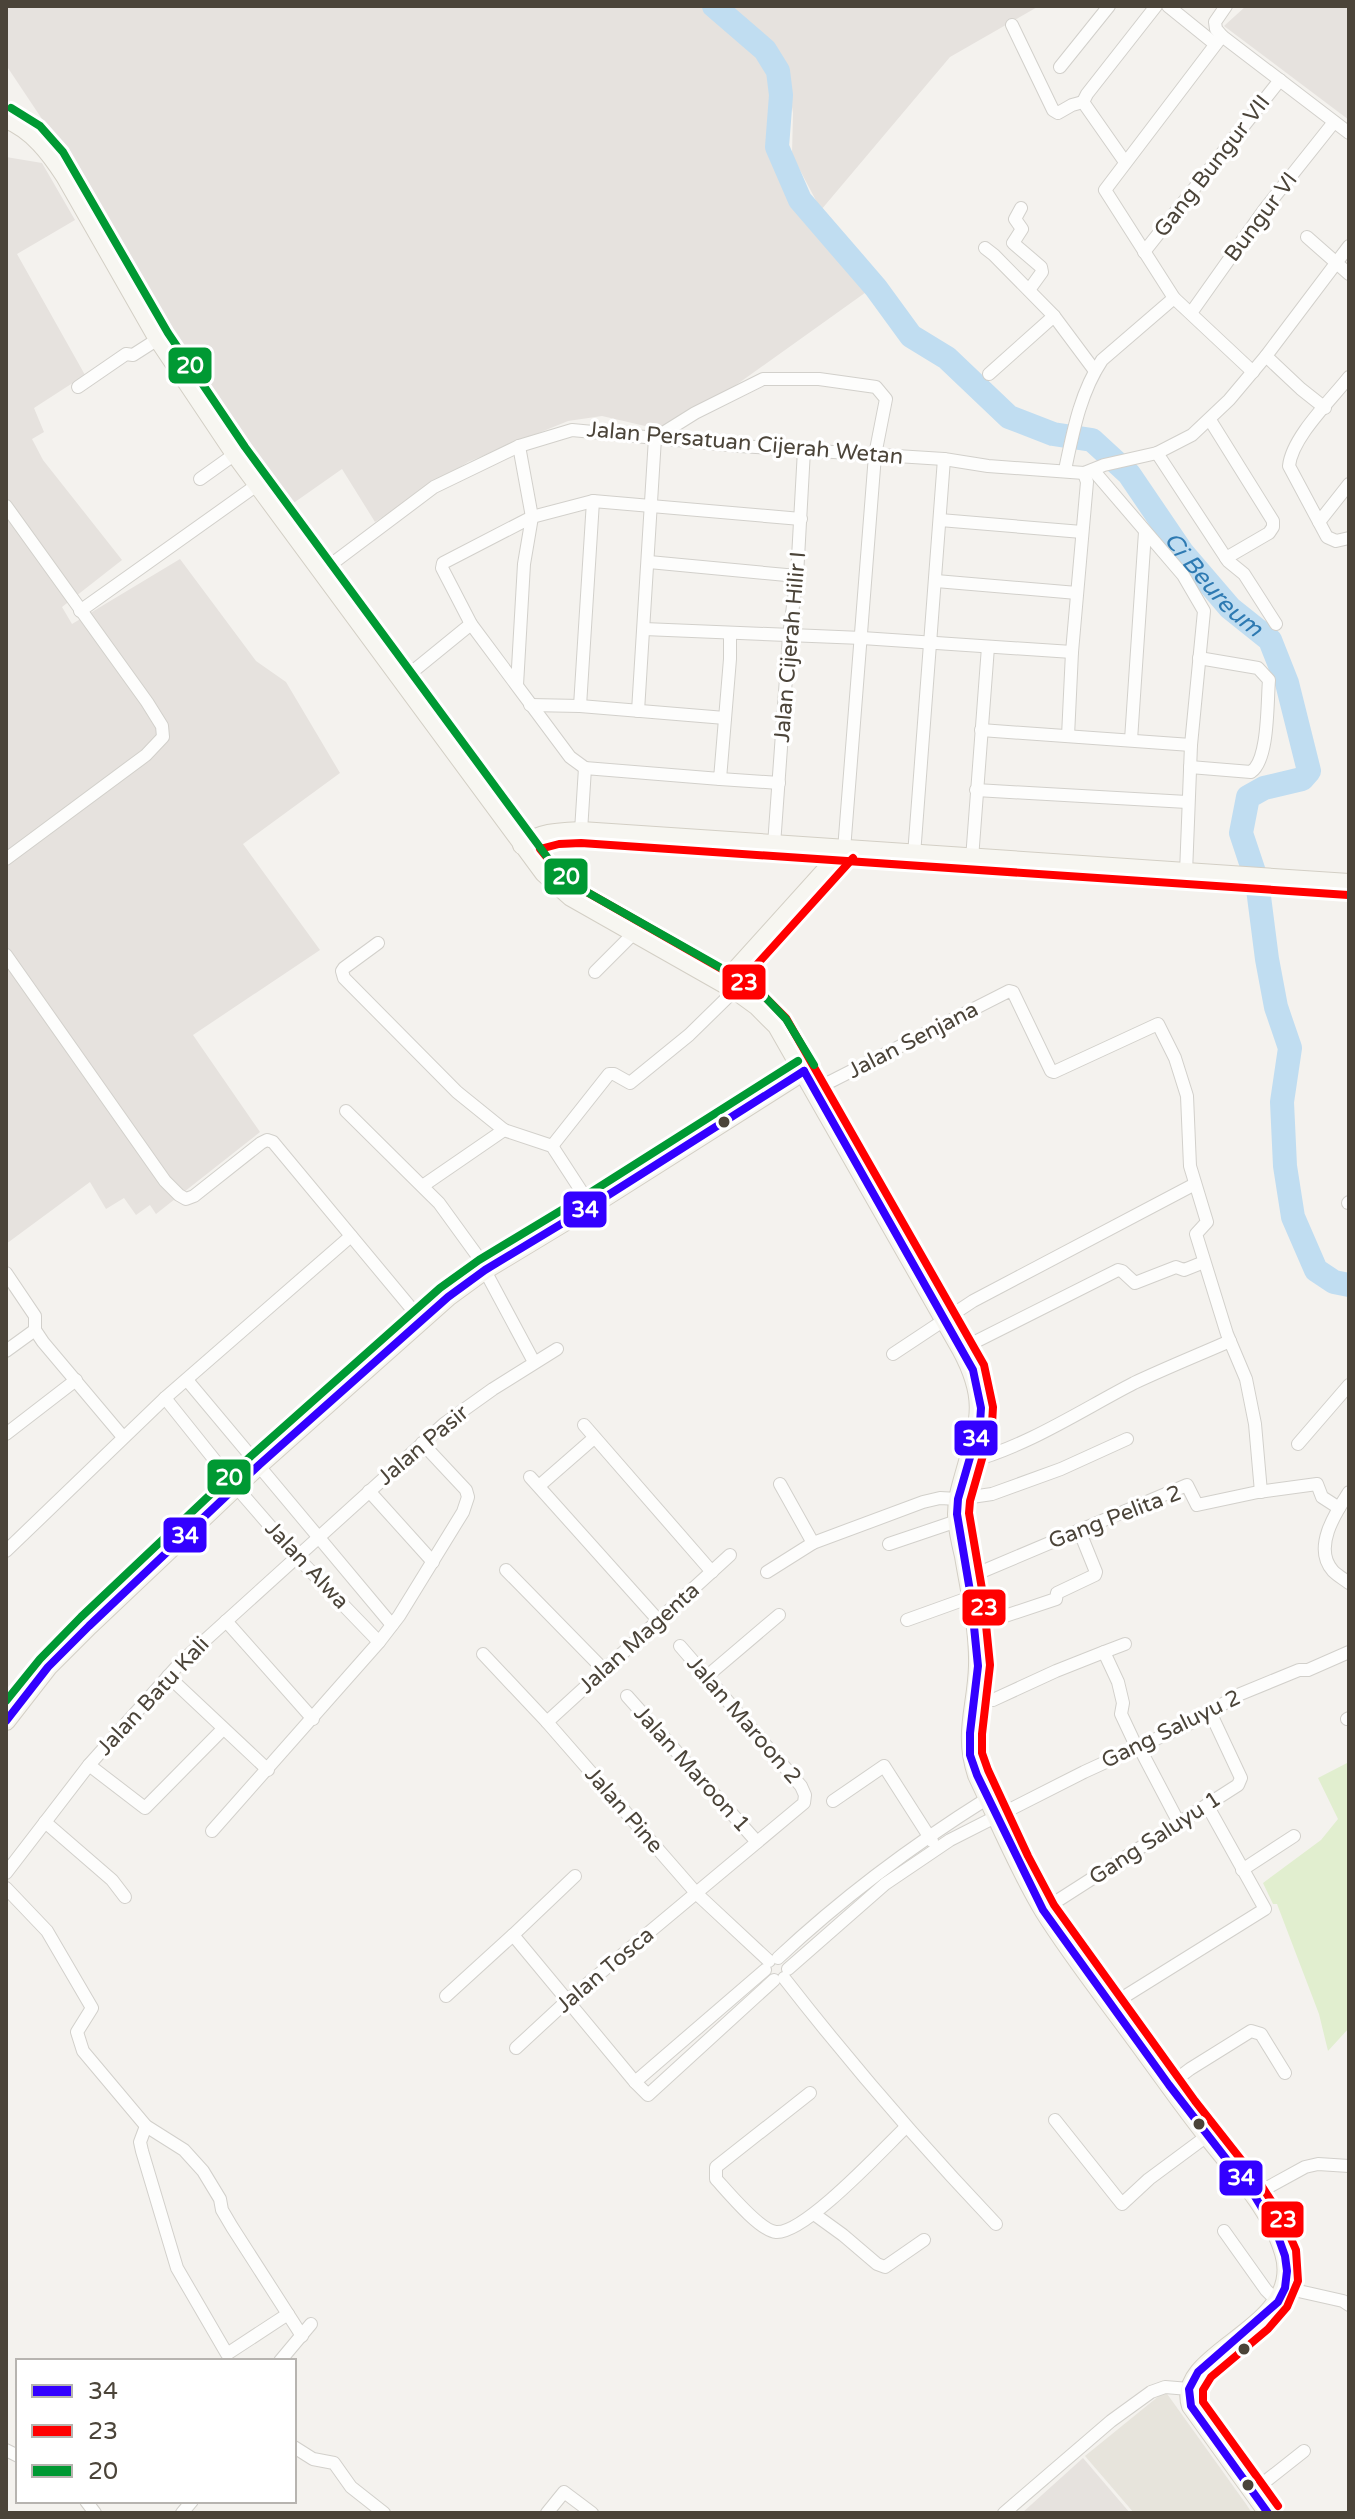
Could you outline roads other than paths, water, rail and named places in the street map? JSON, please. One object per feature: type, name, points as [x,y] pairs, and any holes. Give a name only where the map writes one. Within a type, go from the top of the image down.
[{"type":"main road","points":[[6,119],[32,135],[49,152],[158,339],[235,454],[522,845],[557,886],[571,897],[730,986],[777,1026],[973,1370],[981,1408],[980,1423],[958,1499],[957,1521],[971,1597],[978,1666],[970,1755],[1043,1910],[1169,2085],[1254,2195],[1276,2231],[1285,2256],[1281,2295],[1198,2372],[1189,2389],[1191,2406],[1268,2513]]},
{"type":"main road","points":[[522,845],[536,836],[551,832],[581,831],[1349,883]]},
{"type":"main road","points":[[730,986],[844,850]]},
{"type":"main road","points":[[6,1721],[64,1650],[259,1465],[421,1320],[485,1270],[804,1071]]},
{"type":"street","points":[[1060,67],[1109,6]]},
{"type":"street","points":[[1012,25],[1053,110],[1058,113],[1083,102],[1156,6]]},
{"type":"street","points":[[1168,6],[1280,80],[1349,133]]},
{"type":"street","points":[[1226,6],[1215,22],[1218,40],[1105,193],[1174,298],[1253,372]]},
{"type":"street","name":"Gang Bungur VII","points":[[1144,252],[1280,80]]},
{"type":"street","points":[[1083,102],[1125,162]]},
{"type":"street","name":"Bungur VI","points":[[1191,313],[1264,210],[1334,122]]},
{"type":"street","points":[[1021,208],[1015,219],[1022,233],[1013,243],[1041,267],[1042,272],[1029,290]]},
{"type":"street","points":[[1307,237],[1349,274]]},
{"type":"street","name":"Jalan Persatuan Cijerah Wetan","points":[[321,572],[434,487],[519,446],[572,430],[1065,470],[1094,470],[1157,453],[1192,435],[1210,420],[1266,356],[1349,246]]},
{"type":"street","points":[[985,248],[1054,316],[1095,371]]},
{"type":"street","points":[[1065,470],[1075,420],[1095,371],[1102,360],[1174,298]]},
{"type":"street","points":[[989,374],[1054,316]]},
{"type":"street","points":[[78,387],[126,354],[133,355],[158,339]]},
{"type":"street","points":[[1266,356],[1325,408]]},
{"type":"street","points":[[1349,377],[1303,434],[1289,466],[1331,540],[1349,538]]},
{"type":"street","points":[[638,711],[655,438],[695,413],[763,379],[819,379],[876,387],[886,399],[875,455],[844,850]]},
{"type":"street","points":[[1210,420],[1273,521],[1269,533],[1229,561]]},
{"type":"street","points":[[517,685],[524,564],[532,517],[519,446]]},
{"type":"street","name":"Jalan Cijerah Hilir I","points":[[774,845],[789,636],[797,576],[804,450]]},
{"type":"street","points":[[1157,453],[1229,561],[1244,574],[1276,624]]},
{"type":"street","points":[[200,479],[235,454]]},
{"type":"street","points":[[914,855],[944,459]]},
{"type":"street","points":[[1068,736],[1082,532],[1087,482],[1094,470],[1183,575],[1204,611],[1187,802],[1186,873]]},
{"type":"street","points":[[1319,522],[1349,484]]},
{"type":"street","points":[[80,611],[257,485]]},
{"type":"street","points":[[580,706],[593,501]]},
{"type":"street","points":[[779,783],[585,768],[570,757],[471,624],[442,568],[443,563],[532,517],[593,501],[801,519]]},
{"type":"street","points":[[6,506],[147,702],[162,726],[163,737],[146,755],[6,859]]},
{"type":"street","points":[[940,520],[1082,532]]},
{"type":"street","points":[[1131,740],[1145,532]]},
{"type":"street","points":[[649,562],[797,576]]},
{"type":"street","points":[[936,581],[1077,593]]},
{"type":"street","points":[[401,681],[471,624]]},
{"type":"street","points":[[644,629],[862,638],[1072,652]]},
{"type":"street","points":[[720,779],[730,633]]},
{"type":"street","points":[[972,859],[988,647]]},
{"type":"street","points":[[1190,767],[1251,772],[1261,761],[1264,748],[1269,680],[1265,673],[1258,668],[1199,658]]},
{"type":"street","points":[[530,705],[725,718]]},
{"type":"street","points":[[981,730],[1191,745]]},
{"type":"street","points":[[581,831],[585,768]]},
{"type":"street","points":[[976,790],[1187,802]]},
{"type":"street","points":[[595,972],[634,933]]},
{"type":"street","points":[[378,943],[344,968],[344,978],[457,1092],[504,1130],[552,1146],[591,1206]]},
{"type":"street","points":[[6,955],[165,1181],[179,1195],[186,1199],[194,1196],[252,1149],[267,1140],[273,1142],[421,1320]]},
{"type":"street","points":[[552,1146],[609,1074],[630,1083],[689,1035],[730,986]]},
{"type":"street","name":"Jalan Senjana","points":[[814,1090],[1012,991],[1054,1072],[1158,1024],[1175,1058],[1187,1096],[1190,1166],[1195,1184]]},
{"type":"street","points":[[346,1111],[439,1203],[485,1270],[534,1362]]},
{"type":"street","points":[[424,1185],[504,1130]]},
{"type":"street","points":[[893,1354],[973,1301],[1195,1184],[1207,1222],[1196,1234],[1230,1341],[1246,1379],[1255,1424],[1261,1492]]},
{"type":"street","points":[[7,1548],[165,1398],[351,1236]]},
{"type":"street","points":[[961,1349],[1118,1270],[1135,1283],[1176,1267],[1184,1270],[1204,1262]]},
{"type":"street","points":[[6,1273],[35,1316],[35,1330],[123,1437]]},
{"type":"street","points":[[6,1351],[35,1330]]},
{"type":"street","points":[[968,1462],[1023,1443],[1136,1383],[1230,1341]]},
{"type":"street","name":"Jalan Pasir","points":[[318,1536],[422,1443],[493,1389],[557,1349]]},
{"type":"street","points":[[6,1434],[76,1380]]},
{"type":"street","name":"Jalan Alwa","points":[[187,1380],[392,1625]]},
{"type":"street","points":[[1298,1444],[1349,1385]]},
{"type":"street","name":"Jalan Alwa","points":[[165,1398],[296,1556],[379,1642]]},
{"type":"street","points":[[584,1425],[712,1572]]},
{"type":"street","points":[[594,1438],[534,1482],[659,1621]]},
{"type":"street","points":[[767,1572],[813,1543],[923,1502],[992,1494],[1061,1469],[1127,1439]]},
{"type":"street","points":[[212,1831],[379,1642],[463,1512],[468,1497],[466,1490],[422,1443]]},
{"type":"street","points":[[780,1484],[813,1543]]},
{"type":"street","name":"Gang Pelita 2","points":[[967,1575],[981,1572],[1187,1485],[1197,1505],[1317,1484],[1322,1497],[1339,1508]]},
{"type":"street","points":[[369,1491],[433,1562]]},
{"type":"street","points":[[1349,1492],[1327,1533],[1326,1561],[1349,1583]]},
{"type":"street","points":[[889,1544],[957,1521]]},
{"type":"street","points":[[975,1626],[1056,1599],[1057,1593],[1095,1575],[1079,1530]]},
{"type":"street","name":"Jalan Batu Kali","points":[[6,1873],[89,1765],[168,1676],[318,1536]]},
{"type":"street","name":"Jalan Magenta","points":[[547,1722],[730,1555]]},
{"type":"street","points":[[506,1570],[604,1670]]},
{"type":"street","points":[[907,1620],[971,1597]]},
{"type":"street","points":[[706,1677],[779,1615]]},
{"type":"street","points":[[226,1621],[313,1719]]},
{"type":"street","points":[[974,1697],[993,1700],[1125,1644]]},
{"type":"street","name":"Jalan Maroon 2","points":[[680,1646],[801,1786],[805,1795]]},
{"type":"street","points":[[1104,1652],[1118,1682],[1123,1703],[1121,1714],[1179,1823]]},
{"type":"street","name":"Gang Saluyu 2","points":[[993,1806],[1138,1747],[1238,1695],[1349,1652]]},
{"type":"street","name":"Jalan Pine","points":[[483,1654],[547,1722],[697,1894],[771,1963]]},
{"type":"street","points":[[168,1676],[268,1770]]},
{"type":"street","name":"Jalan Maroon 1","points":[[627,1696],[757,1842]]},
{"type":"street","name":"Gang Saluyu 1","points":[[1043,1910],[1238,1785],[1241,1778],[1210,1712]]},
{"type":"street","points":[[89,1765],[145,1808],[223,1729]]},
{"type":"street","points":[[833,1801],[884,1766],[937,1848]]},
{"type":"street","name":"Jalan Tosca","points":[[516,2048],[568,2000],[804,1803],[805,1795]]},
{"type":"street","points":[[1111,2005],[1265,1909],[1207,1805]]},
{"type":"street","points":[[635,2082],[878,1872],[928,1836],[993,1806]]},
{"type":"street","points":[[513,1935],[648,2095],[885,1884],[993,1806]]},
{"type":"street","points":[[45,1822],[112,1880],[125,1897]]},
{"type":"street","points":[[1242,1870],[1294,1836]]},
{"type":"street","points":[[446,1996],[575,1876]]},
{"type":"street","points":[[6,1888],[47,1931],[92,2008],[77,2032],[80,2046],[146,2126],[184,2150],[203,2171],[232,2227],[302,2336]]},
{"type":"street","points":[[771,1963],[783,1960],[782,1976],[845,2057],[996,2224]]},
{"type":"street","points":[[771,1963],[770,1979],[782,1976]]},
{"type":"street","points":[[1169,2085],[1251,2031],[1261,2034],[1285,2073]]},
{"type":"street","points":[[676,2048],[687,2061]]},
{"type":"street","points":[[810,2093],[714,2171],[716,2179],[764,2227],[776,2232],[789,2229],[814,2214],[906,2127]]},
{"type":"street","points":[[1055,2120],[1122,2204],[1207,2136]]},
{"type":"street","points":[[146,2126],[140,2142],[177,2268],[223,2358],[288,2314]]},
{"type":"street","points":[[1254,2195],[1305,2167],[1318,2164],[1349,2166]]},
{"type":"street","points":[[814,2214],[885,2267],[924,2240]]},
{"type":"street","points":[[1224,2231],[1266,2290],[1281,2295],[1343,2301],[1349,2305]]},
{"type":"street","points":[[282,2359],[311,2324]]},
{"type":"street","points":[[1004,2513],[1111,2421],[1151,2392],[1165,2387],[1189,2389]]},
{"type":"street","points":[[296,2448],[313,2459],[334,2463],[351,2487],[384,2513]]},
{"type":"street","points":[[1252,2492],[1304,2451]]},
{"type":"street","points":[[547,2513],[564,2492],[592,2513]]},
{"type":"waterway","name":"Ci Beureum","points":[[714,6],[765,50],[778,71],[781,95],[777,147],[800,200],[876,288],[911,336],[947,358],[1009,417],[1053,434],[1092,440],[1129,474],[1182,552],[1230,608],[1270,640],[1287,683],[1309,771],[1302,779],[1264,788],[1248,797],[1241,833],[1257,881],[1276,1007],[1290,1048],[1282,1102],[1285,1166],[1293,1217],[1316,1270],[1334,1282],[1349,1285]]}]
